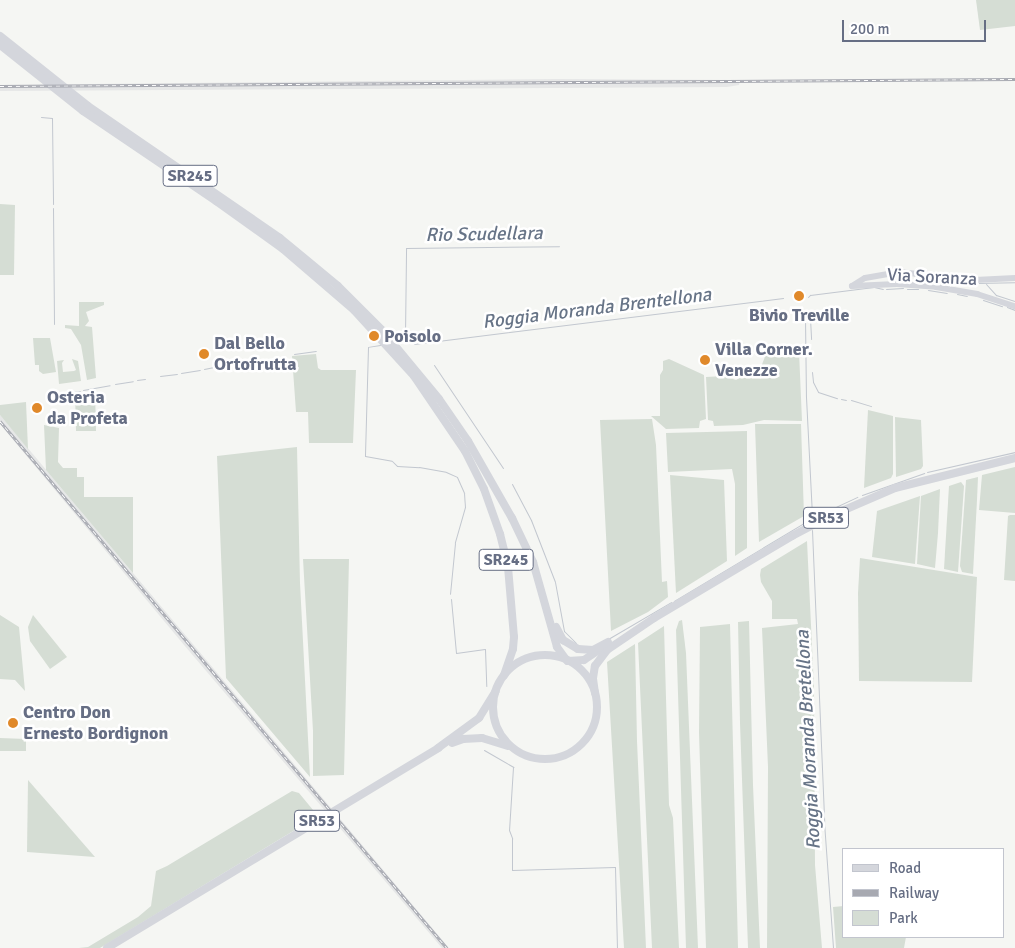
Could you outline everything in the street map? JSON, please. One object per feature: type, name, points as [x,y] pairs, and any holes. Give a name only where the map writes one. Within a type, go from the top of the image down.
[{"type":"main road","name":"SR245","points":[[0,36],[85,109]]},
{"type":"main road","name":"SR245","points":[[0,46],[85,109],[287,248],[364,311],[408,363],[468,441],[512,518],[544,583],[556,627],[563,640],[574,648],[584,650],[595,649],[608,642]]},
{"type":"main road","name":"Via Soranza","points":[[1015,278],[975,280],[899,272],[864,278],[852,286],[897,284],[936,287],[977,294],[1015,306]]},
{"type":"main road","name":"SR245","points":[[408,363],[463,447],[481,483],[496,522],[508,567],[514,636],[513,649],[504,675]]},
{"type":"main road","name":"SR53","points":[[438,748],[463,739],[481,738],[490,739],[529,756],[543,759],[562,756],[574,750],[586,738],[593,725],[596,711],[593,672],[600,656],[654,618],[792,536],[859,503],[919,481],[1015,458]]},
{"type":"main road","name":"SR245","points":[[533,562],[558,647],[567,661]]},
{"type":"main road","points":[[608,642],[654,618]]},
{"type":"main road","name":"SR53","points":[[567,661],[587,659],[608,642]]},
{"type":"main road","name":"SR53","points":[[107,948],[438,748],[479,718],[504,675],[518,663],[534,657],[550,656],[567,661],[583,673],[594,693]]},
{"type":"main road","name":"SR53","points":[[495,692],[493,705],[495,722],[503,738],[514,749]]},
{"type":"shaded area","points":[[556,79],[740,80],[739,85],[727,87],[0,91],[0,85]]},
{"type":"shaded area","points":[[0,415],[449,948],[442,948],[184,645],[0,424]]},
{"type":"green space","points":[[976,0],[1015,0],[1015,26],[980,30]]},
{"type":"green space","points":[[0,204],[15,205],[14,275],[0,275]]},
{"type":"green space","points":[[79,302],[104,302],[104,305],[86,312],[89,321],[85,326],[92,327],[96,378],[87,380],[81,345],[71,329],[65,328],[65,325],[79,326]]},
{"type":"green space","points":[[33,338],[50,338],[56,372],[43,374],[39,371],[39,365],[35,365]]},
{"type":"green space","points":[[799,351],[802,421],[764,420],[743,425],[714,426],[713,421],[708,420],[706,377],[724,376],[736,380],[761,367],[766,354]]},
{"type":"green space","points":[[316,354],[318,368],[321,370],[356,370],[353,443],[309,443],[308,412],[296,412],[292,356]]},
{"type":"green space","points":[[72,359],[78,361],[81,381],[59,384],[57,361],[64,360],[62,363],[63,372],[74,371],[76,370]]},
{"type":"green space","points":[[669,359],[704,375],[706,419],[700,421],[699,428],[666,429],[651,416],[660,416],[660,375],[663,370],[663,361]]},
{"type":"green space","points":[[95,390],[96,431],[76,431],[75,393]]},
{"type":"green space","points":[[26,402],[28,449],[0,415],[0,405]]},
{"type":"green space","points":[[868,410],[893,416],[893,474],[891,478],[864,488]]},
{"type":"green space","points":[[895,417],[921,420],[923,466],[921,469],[896,477]]},
{"type":"green space","points":[[652,419],[656,445],[662,582],[667,581],[668,597],[648,612],[611,631],[600,420]]},
{"type":"green space","points":[[755,424],[801,424],[804,516],[759,542]]},
{"type":"green space","points":[[44,425],[59,428],[58,462],[63,468],[77,468],[77,477],[84,477],[84,497],[133,497],[133,573],[46,470]]},
{"type":"green space","points":[[747,431],[747,548],[735,556],[735,484],[732,469],[668,472],[666,433]]},
{"type":"green space","points":[[297,447],[300,583],[310,777],[226,678],[217,456]]},
{"type":"green space","points":[[1015,467],[1015,513],[979,510],[982,475]]},
{"type":"green space","points":[[670,475],[724,480],[727,561],[676,593]]},
{"type":"green space","points":[[978,477],[973,574],[962,572],[960,566],[966,480]]},
{"type":"green space","points":[[961,482],[964,486],[958,572],[944,569],[949,486]]},
{"type":"green space","points":[[940,489],[935,568],[917,564],[921,496]]},
{"type":"green space","points":[[920,496],[915,564],[872,557],[877,511]]},
{"type":"green space","points":[[1015,515],[1015,581],[1004,580],[1008,516]]},
{"type":"green space","points":[[807,541],[814,688],[815,865],[822,948],[767,948],[768,767],[762,628],[798,624],[797,619],[772,619],[772,601],[761,582],[760,575],[761,569]]},
{"type":"green space","points":[[860,558],[977,577],[972,682],[859,681],[858,593]]},
{"type":"green space","points":[[303,559],[349,559],[344,775],[313,776],[313,731]]},
{"type":"green space","points":[[0,615],[19,627],[25,691],[15,680],[0,679]]},
{"type":"green space","points":[[33,615],[67,657],[50,669],[30,641],[28,627]]},
{"type":"green space","points":[[682,620],[686,653],[698,948],[686,948],[676,630],[679,621]]},
{"type":"green space","points":[[749,621],[753,785],[760,948],[748,948],[740,723],[738,622]]},
{"type":"green space","points":[[730,624],[738,948],[706,948],[699,733],[700,627]]},
{"type":"green space","points":[[664,626],[669,805],[673,818],[679,948],[652,948],[638,643]]},
{"type":"green space","points":[[635,644],[637,741],[646,948],[624,948],[607,662]]},
{"type":"green space","points":[[0,738],[26,739],[26,751],[0,751]]},
{"type":"green space","points":[[28,780],[95,857],[27,852]]},
{"type":"green space","points":[[292,791],[299,793],[318,816],[100,948],[79,948],[88,947],[138,917],[151,906],[156,871]]},
{"type":"green space","points":[[842,906],[842,938],[906,938],[904,948],[836,948],[833,907]]},
{"type":"waterway","name":"Rio Scudellara","points":[[41,117],[52,118],[53,204]]},
{"type":"waterway","name":"Rio Scudellara","points":[[53,208],[54,324]]},
{"type":"waterway","name":"Rio Scudellara","points":[[405,335],[406,248],[559,246]]},
{"type":"waterway","name":"Roggia Moranda Brentellona","points":[[891,276],[905,276]]},
{"type":"waterway","name":"Roggia Moranda Brentellona","points":[[976,283],[1015,282]]},
{"type":"waterway","points":[[986,284],[996,295],[1015,301]]},
{"type":"waterway","name":"Roggia Moranda Brentellona","points":[[808,297],[810,295],[874,287],[883,289]]},
{"type":"waterway","points":[[886,289],[903,288]]},
{"type":"waterway","points":[[907,289],[918,289]]},
{"type":"waterway","points":[[928,290],[947,293]]},
{"type":"waterway","points":[[957,294],[967,296]]},
{"type":"waterway","name":"Roggia Moranda Brentellona","points":[[414,344],[783,298]]},
{"type":"waterway","points":[[983,300],[1002,306]]},
{"type":"waterway","points":[[1007,307],[1015,310]]},
{"type":"waterway","name":"Roggia Moranda Bretellona","points":[[805,318],[806,397],[812,517]]},
{"type":"waterway","points":[[810,318],[811,339]]},
{"type":"waterway","name":"Roggia Moranda Bretellona","points":[[380,345],[368,347],[365,456],[392,461],[397,466],[419,467],[446,472],[457,477],[464,493],[465,507],[455,543],[450,594]]},
{"type":"waterway","points":[[294,354],[316,351]]},
{"type":"waterway","points":[[434,365],[503,468]]},
{"type":"waterway","points":[[217,367],[222,366]]},
{"type":"waterway","points":[[204,369],[214,367]]},
{"type":"waterway","points":[[181,373],[200,370]]},
{"type":"waterway","points":[[812,372],[813,382],[818,392],[837,398]]},
{"type":"waterway","points":[[160,376],[177,374]]},
{"type":"waterway","points":[[137,380],[145,379]]},
{"type":"waterway","points":[[115,384],[133,381]]},
{"type":"waterway","points":[[83,390],[110,385]]},
{"type":"waterway","points":[[61,394],[80,391]]},
{"type":"waterway","points":[[841,399],[846,400]]},
{"type":"waterway","points":[[851,400],[871,406]]},
{"type":"waterway","points":[[927,472],[1015,452]]},
{"type":"waterway","points":[[862,495],[924,473]]},
{"type":"waterway","points":[[512,484],[531,520],[555,582],[564,631],[576,643]]},
{"type":"waterway","points":[[674,601],[812,518],[857,497]]},
{"type":"waterway","name":"Roggia Moranda Bretellona","points":[[812,530],[824,822],[833,948]]},
{"type":"waterway","name":"Roggia Moranda Bretellona","points":[[451,599],[456,653],[485,649],[486,686]]},
{"type":"waterway","points":[[608,639],[671,602]]},
{"type":"waterway","name":"Roggia Moranda Bretellona","points":[[484,750],[513,767],[509,830],[512,838],[512,870],[615,867],[617,948]]},
{"type":"railway","points":[[0,86],[1015,79]]},
{"type":"railway","points":[[0,421],[447,948]]},
{"type":"place","name":"Bivio Treville","points":[[799,296]]},
{"type":"place","name":"Poisolo","points":[[374,336]]},
{"type":"place","name":"Dal Bello Ortofrutta","points":[[204,354]]},
{"type":"place","name":"Villa Corner. Venezze","points":[[705,360]]},
{"type":"place","name":"Osteria da Profeta","points":[[37,408]]},
{"type":"place","name":"Centro Don Ernesto Bordignon","points":[[13,723]]}]
